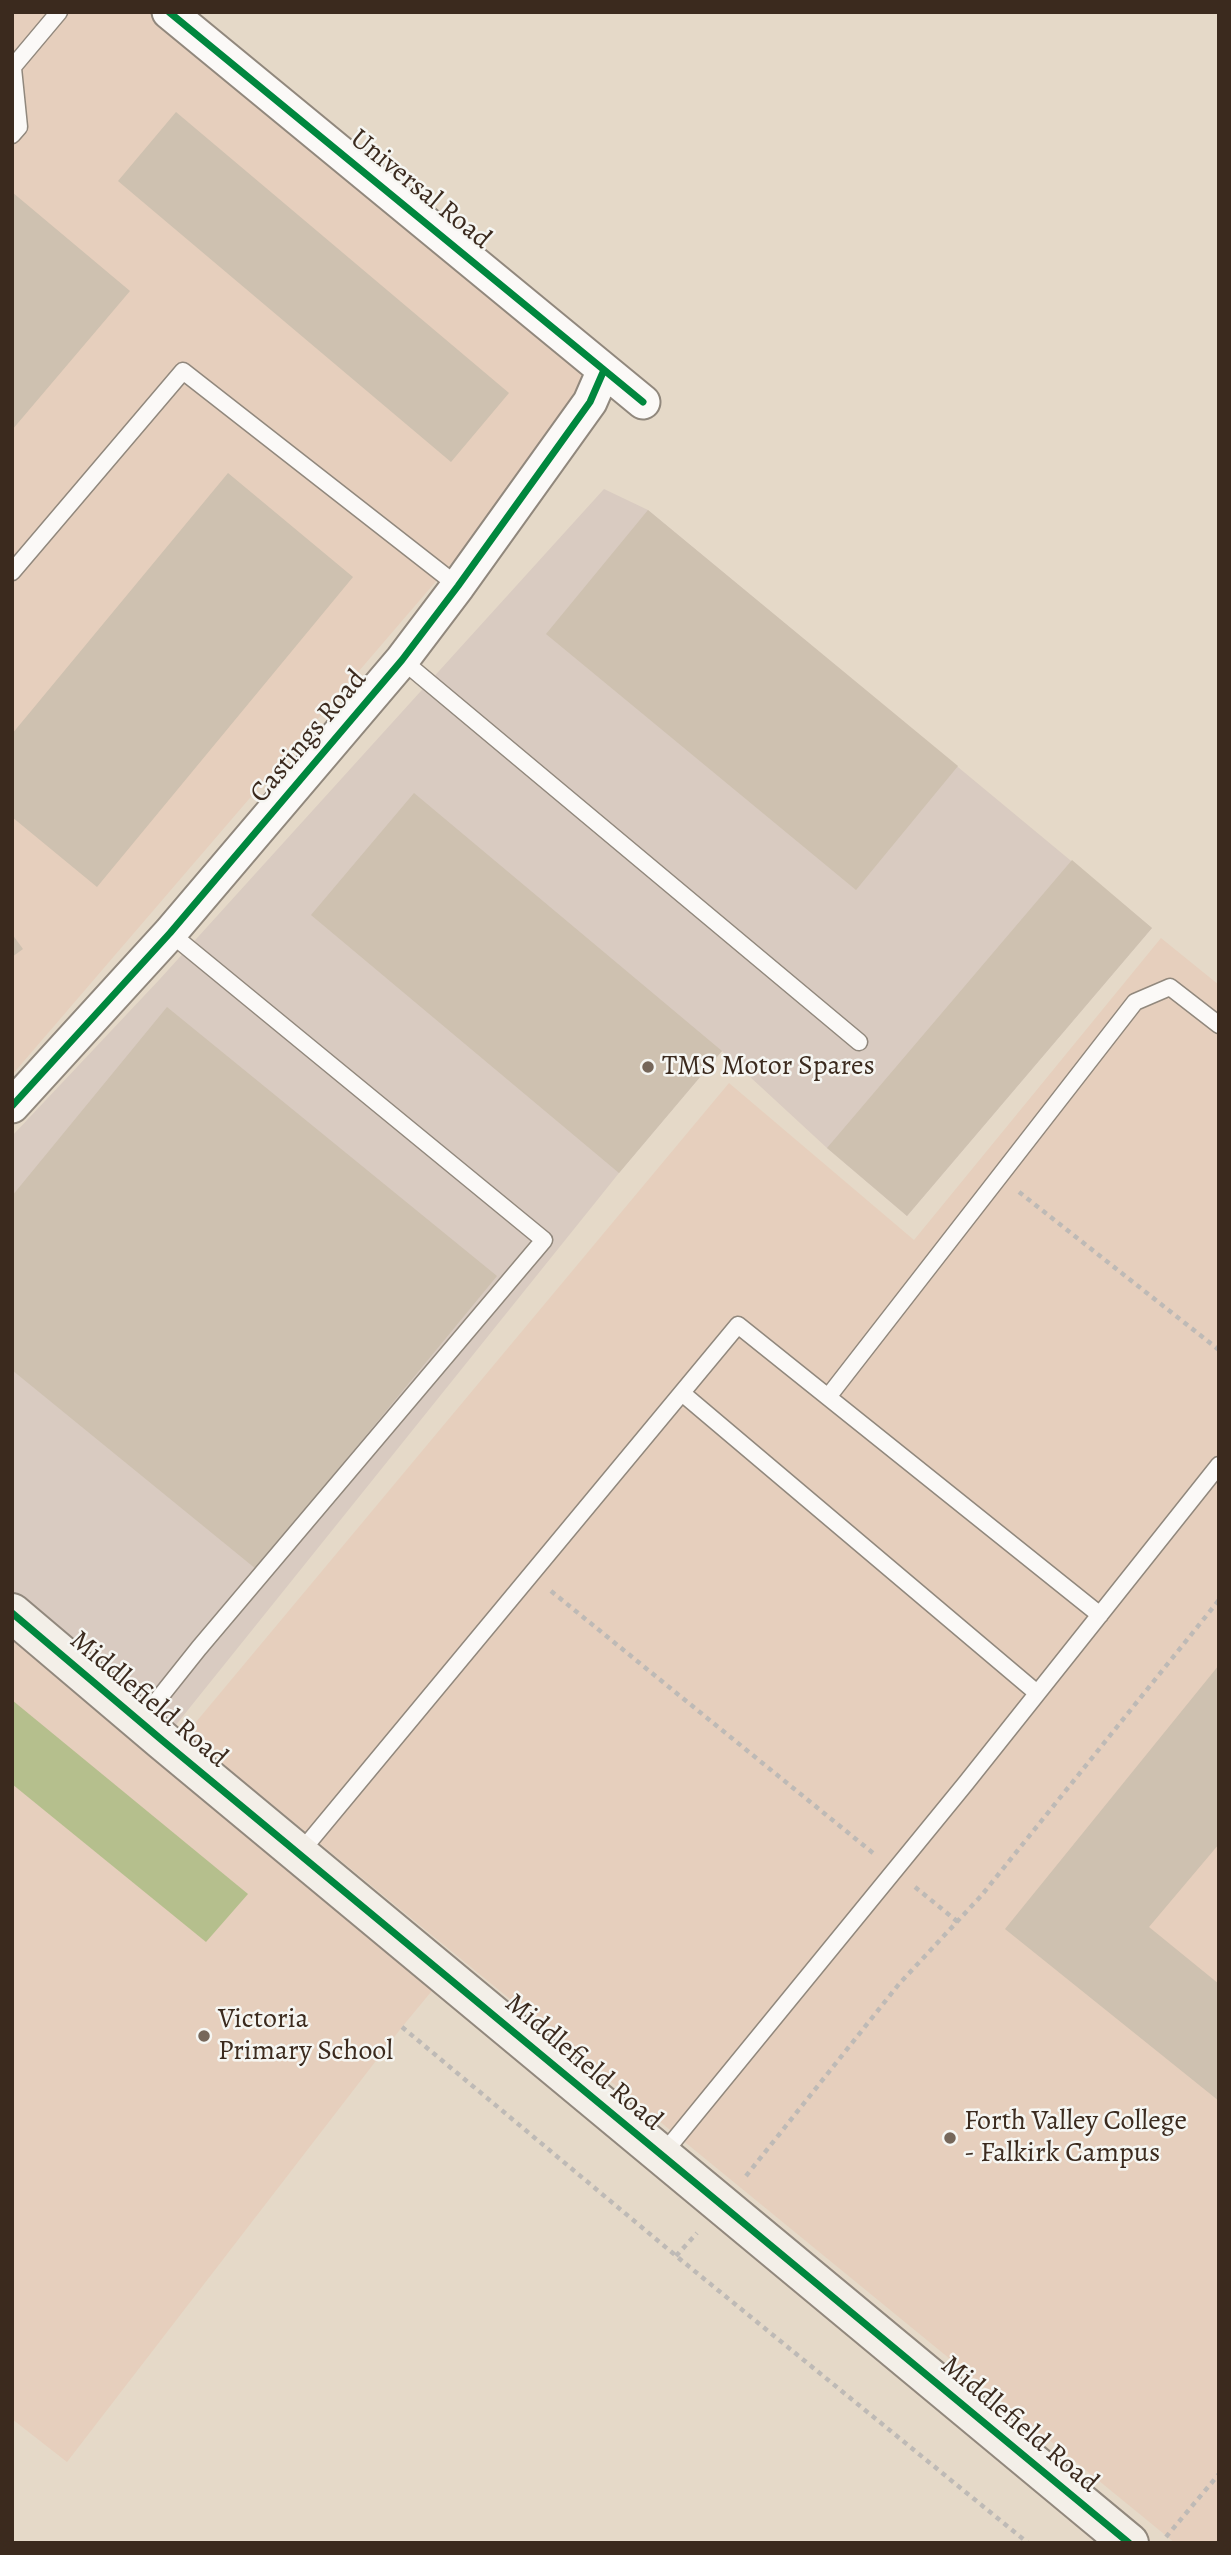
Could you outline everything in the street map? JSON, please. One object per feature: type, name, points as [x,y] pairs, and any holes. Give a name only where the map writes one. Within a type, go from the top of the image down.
[{"type":"street","name":"Universal Road","points":[[169,12],[643,402]]},
{"type":"street","name":"Castings Road","points":[[12,1106],[170,933],[402,660],[590,402],[604,370]]},
{"type":"street","name":"Middlefield Road","points":[[12,1613],[1129,2543]]},
{"type":"lane","points":[[12,135],[19,127],[13,68],[59,12]]},
{"type":"lane","points":[[12,572],[183,371],[458,586]]},
{"type":"lane","points":[[402,660],[859,1042]]},
{"type":"lane","points":[[140,1721],[544,1240],[170,933]]},
{"type":"lane","points":[[828,1397],[1135,1002],[1170,987],[1219,1025]]},
{"type":"lane","points":[[299,1854],[738,1325],[1100,1615]]},
{"type":"lane","points":[[682,1393],[1037,1693]]},
{"type":"lane","points":[[662,2155],[895,1871],[1219,1465]]},
{"type":"path","points":[[999,1176],[1219,1350]]},
{"type":"path","points":[[531,1575],[958,1922]]},
{"type":"path","points":[[676,2256],[723,2206],[899,1984],[990,1886],[1219,1600]]},
{"type":"path","points":[[402,2027],[676,2256],[1028,2543]]},
{"type":"path","points":[[1161,2543],[1219,2474]]},
{"type":"shaded area","points":[[12,12],[168,12],[604,370],[590,402],[12,1075]]},
{"type":"shaded area","points":[[604,489],[648,510],[1152,928],[907,1216],[827,1148],[722,1051],[619,1173],[163,1741],[12,1603],[12,1136],[159,980]]},
{"type":"shaded area","name":"Forth Valley College - Falkirk Campus","points":[[1161,938],[1219,985],[1219,2543],[1175,2543],[186,1734],[729,1083],[914,1240]]},
{"type":"shaded area","name":"Victoria Primary School","points":[[12,1613],[445,1975],[67,2462],[12,2419]]},
{"type":"green space","points":[[12,1700],[248,1894],[206,1942],[12,1784]]},
{"type":"building","points":[[176,112],[509,393],[451,462],[118,181]]},
{"type":"building","points":[[12,192],[130,291],[12,430]]},
{"type":"building","points":[[228,473],[353,577],[97,887],[12,817],[12,734]]},
{"type":"building","points":[[648,510],[958,766],[856,890],[546,634]]},
{"type":"building","points":[[414,793],[722,1051],[619,1173],[311,915]]},
{"type":"building","points":[[1072,860],[1152,928],[907,1216],[827,1148]]},
{"type":"building","points":[[12,934],[23,949],[12,957]]},
{"type":"building","points":[[167,1007],[497,1276],[256,1569],[12,1370],[12,1196]]},
{"type":"building","points":[[1219,1665],[1219,1844],[1149,1927],[1219,1984],[1219,2101],[1005,1929]]},
{"type":"cycle path","points":[[169,12],[643,402]]},
{"type":"cycle path","points":[[12,1106],[170,933],[402,660],[590,402],[604,370]]},
{"type":"cycle path","points":[[12,1613],[1129,2543]]},
{"type":"place","name":"TMS Motor Spares","points":[[648,1067]]},
{"type":"place","name":"Victoria Primary School","points":[[204,2036]]},
{"type":"place","name":"Forth Valley College - Falkirk Campus","points":[[950,2138]]}]
